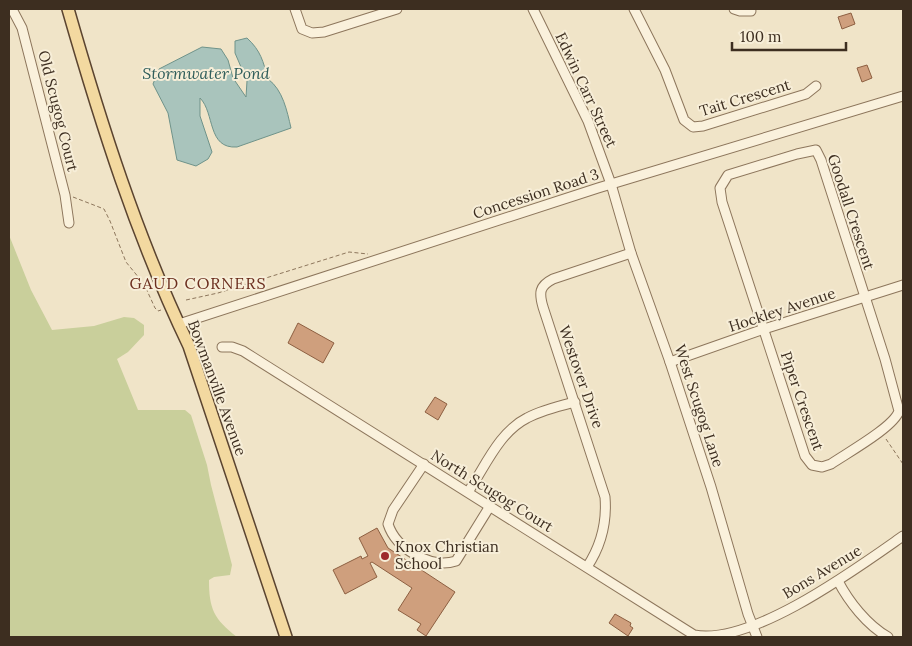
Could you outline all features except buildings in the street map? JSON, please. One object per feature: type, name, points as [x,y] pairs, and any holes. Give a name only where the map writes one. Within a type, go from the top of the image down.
[{"type":"main road","name":"Bowmanville Avenue","points":[[68,9],[105,133],[134,216],[170,306],[189,346],[286,637]]},
{"type":"street","name":"Old Scugog Court","points":[[12,9],[22,28],[65,194],[69,223]]},
{"type":"street","points":[[294,9],[302,29],[312,34],[397,9]]},
{"type":"street","name":"Edwin Carr Street","points":[[533,9],[588,121],[611,184]]},
{"type":"street","name":"Tait Crescent","points":[[634,9],[665,70],[684,120],[692,127],[703,126],[806,94],[816,86]]},
{"type":"street","points":[[734,9],[751,11]]},
{"type":"street","name":"Concession Road 3","points":[[179,324],[611,184],[903,96]]},
{"type":"street","name":"Goodall Crescent","points":[[764,330],[722,202],[720,188],[728,175],[816,150],[821,160],[865,297]]},
{"type":"street","name":"West Scugog Lane","points":[[611,184],[631,252],[711,487],[757,637]]},
{"type":"street","name":"Westover Drive","points":[[586,567],[592,559],[602,536],[606,520],[605,497],[543,306],[540,291],[546,282],[553,279],[631,252]]},
{"type":"street","name":"Hockley Avenue","points":[[670,362],[903,285]]},
{"type":"street","name":"Piper Crescent","points":[[764,330],[805,456],[812,465],[817,467],[827,466],[888,425],[897,416],[899,410],[865,297]]},
{"type":"street","name":"North Scugog Court","points":[[222,347],[232,347],[244,351],[694,635],[704,637],[716,636],[752,625]]},
{"type":"street","points":[[468,492],[498,444],[513,428],[539,412],[575,402]]},
{"type":"street","points":[[424,464],[394,510],[388,524],[396,539],[412,552],[439,563],[445,564],[456,561],[490,506]]},
{"type":"street","name":"Bons Avenue","points":[[752,625],[797,605],[838,581],[903,536]]},
{"type":"street","points":[[838,581],[871,625],[888,637]]},
{"type":"path","points":[[65,194],[104,209],[126,262],[144,284],[155,308],[158,311],[170,306]]},
{"type":"path","points":[[186,300],[218,293],[348,252]]},
{"type":"path","points":[[886,438],[903,464]]},
{"type":"green space","points":[[9,235],[31,290],[52,330],[94,326],[124,317],[134,318],[144,325],[144,335],[128,352],[117,359],[138,410],[185,410],[191,415],[207,465],[232,565],[230,575],[214,577],[209,580],[210,599],[218,619],[237,637],[9,637]]},
{"type":"water","name":"Stormwater Pond","points":[[247,38],[258,52],[268,79],[281,95],[291,128],[237,147],[227,146],[216,136],[205,104],[200,98],[200,116],[212,152],[208,159],[196,166],[177,160],[168,113],[153,84],[159,69],[202,47],[221,49],[228,60],[233,78],[246,97],[247,81],[235,53],[235,41]]},
{"type":"place","name":"Knox Christian School","points":[[385,556]]},
{"type":"district","name":"GAUD CORNERS","points":[[198,283]]}]
